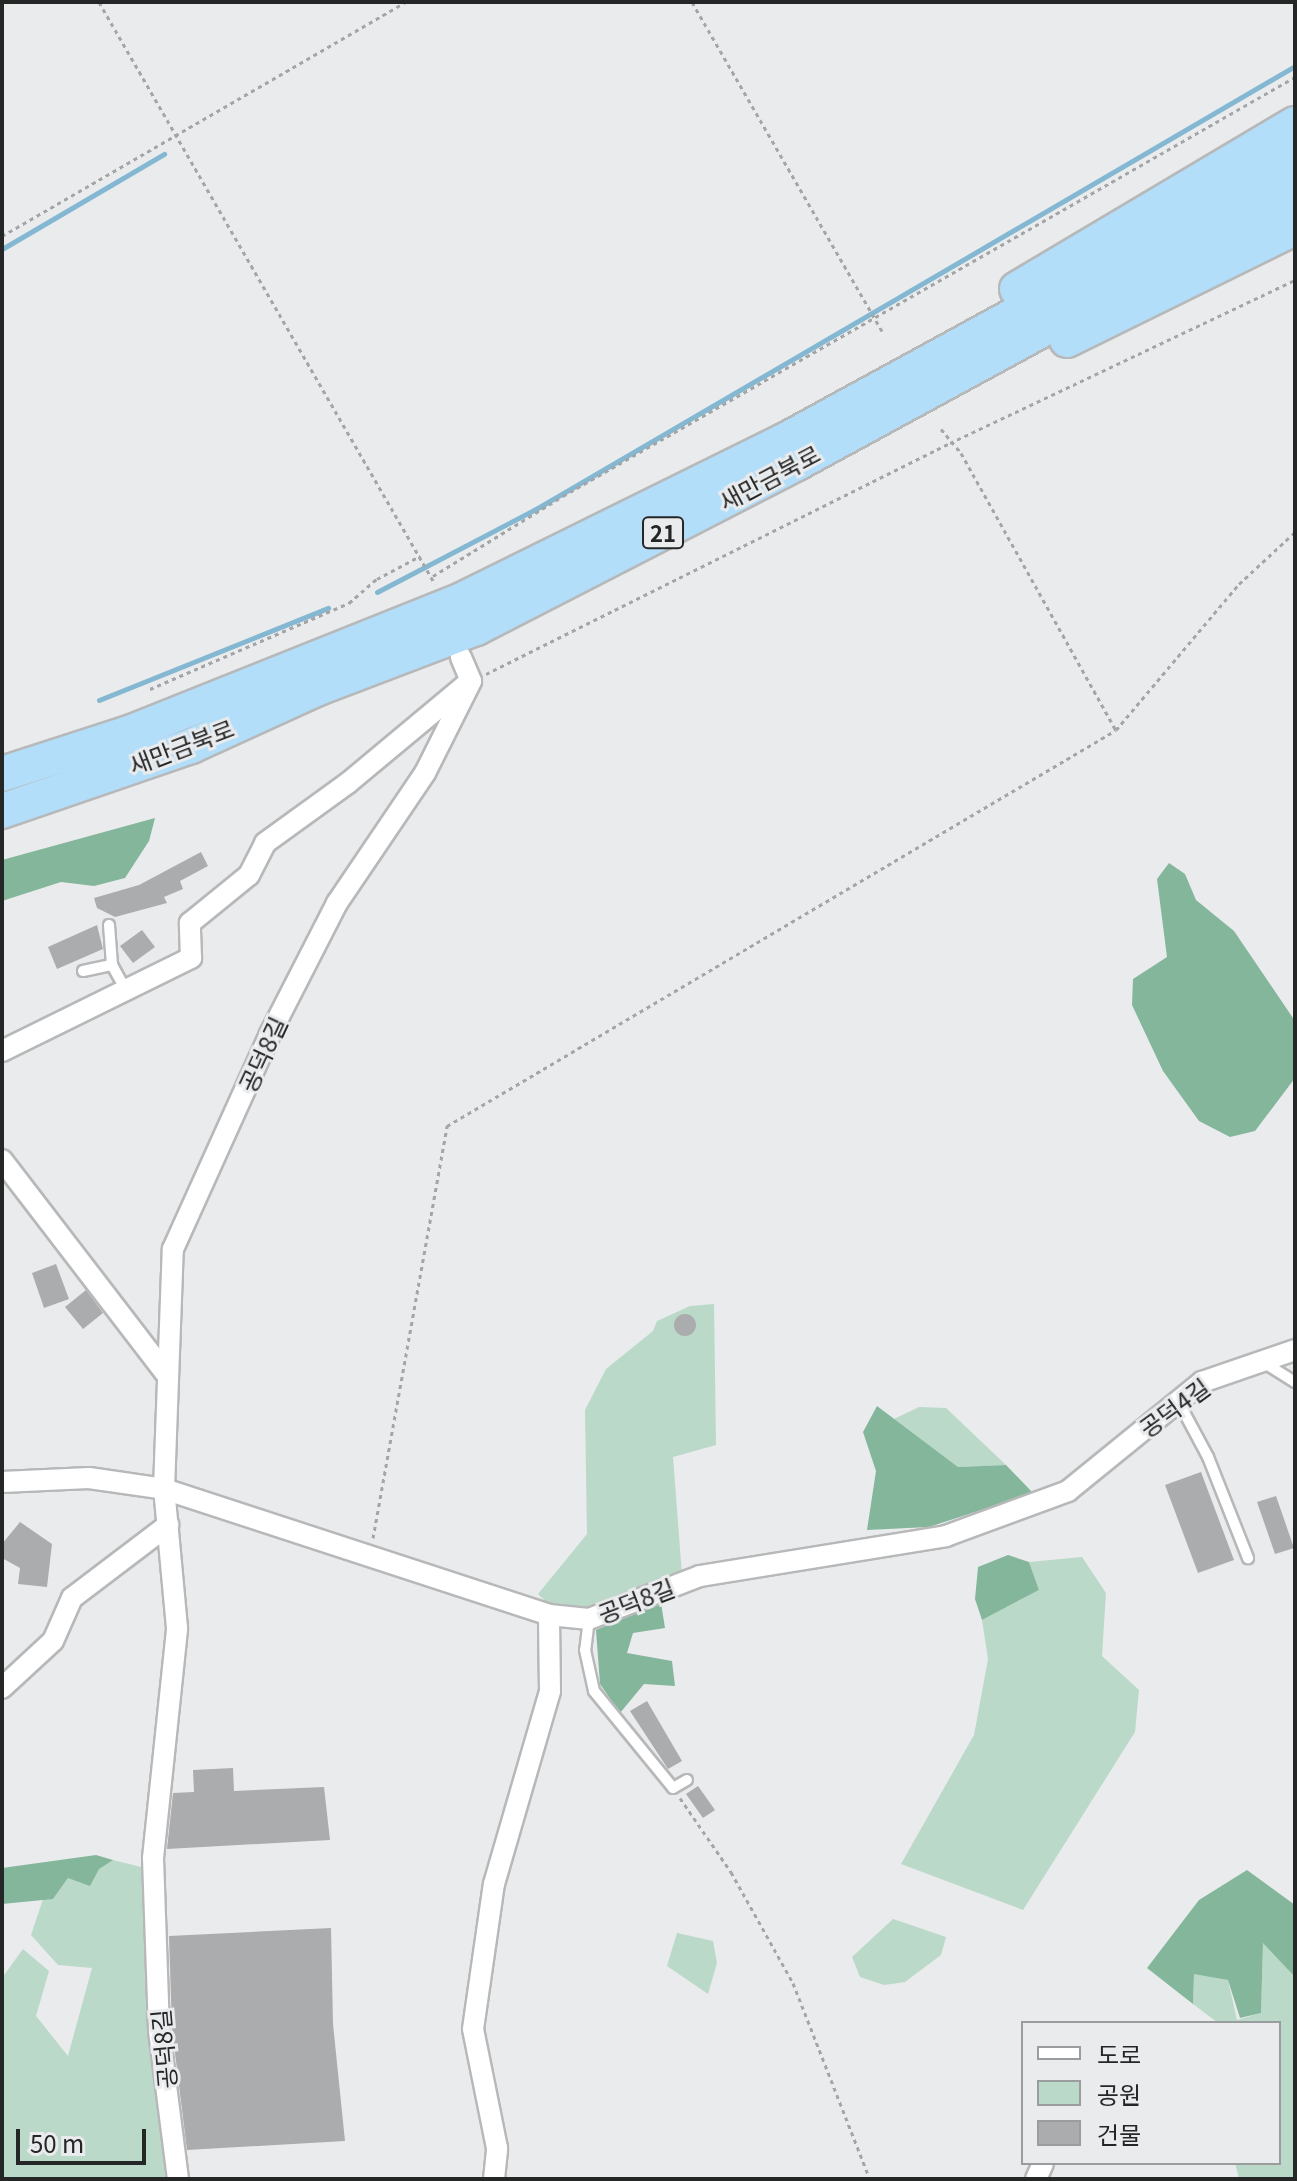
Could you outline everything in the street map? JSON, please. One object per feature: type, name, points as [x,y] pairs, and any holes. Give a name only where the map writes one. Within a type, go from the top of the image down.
[{"type":"highway","points":[[792,451],[979,311],[1295,124]]},
{"type":"highway","name":"새만금북로","points":[[2,811],[191,746],[318,688],[476,628],[792,451],[1295,162]]},
{"type":"highway","name":"새만금북로","points":[[2,774],[132,732],[464,599],[792,451],[1295,192]]},
{"type":"highway","points":[[792,451],[1252,254],[1295,228]]},
{"type":"street","points":[[2,1051],[191,958],[190,923],[249,875],[265,843],[348,783],[471,681],[461,657]]},
{"type":"street","name":"공덕8길","points":[[178,2179],[159,2030],[153,1858],[177,1628],[164,1489],[173,1249],[270,1034],[337,903],[425,773],[471,681]]},
{"type":"street","points":[[2,1160],[166,1374]]},
{"type":"street","name":"공덕4길","points":[[1068,1491],[1202,1382],[1295,1350]]},
{"type":"street","name":"공덕8길","points":[[2,1482],[89,1478],[164,1489],[549,1615],[589,1619],[700,1576],[946,1536],[1068,1491]]},
{"type":"street","points":[[2,1688],[53,1641],[72,1598],[168,1525]]},
{"type":"street","points":[[494,2179],[497,2148],[473,2029],[494,1884],[550,1691],[549,1615]]},
{"type":"lane","points":[[109,925],[112,965],[127,992]]},
{"type":"lane","points":[[83,971],[112,965]]},
{"type":"lane","points":[[1261,1361],[1295,1382]]},
{"type":"lane","points":[[1178,1401],[1208,1457],[1248,1558]]},
{"type":"lane","points":[[589,1619],[585,1650],[594,1691],[673,1788],[687,1780]]},
{"type":"path","points":[[99,2],[432,575],[436,589]]},
{"type":"path","points":[[2,236],[405,2]]},
{"type":"path","points":[[692,2],[883,333]]},
{"type":"path","points":[[432,575],[563,496],[1295,77]]},
{"type":"path","points":[[471,681],[950,443],[1295,280]]},
{"type":"path","points":[[941,429],[961,453],[1116,730]]},
{"type":"path","points":[[370,1556],[447,1126],[1116,730],[1239,584],[1295,532]]},
{"type":"path","points":[[150,689],[349,603],[377,579],[420,556]]},
{"type":"path","points":[[673,1788],[731,1872],[793,1983],[870,2179]]},
{"type":"green space","points":[[155,818],[149,841],[125,878],[94,886],[61,882],[2,901],[2,860]]},
{"type":"green space","points":[[1169,863],[1185,874],[1196,900],[1234,931],[1295,1021],[1295,1078],[1255,1131],[1230,1137],[1199,1121],[1163,1071],[1132,1005],[1133,979],[1167,957],[1157,879]]},
{"type":"green space","points":[[714,1304],[716,1445],[673,1457],[682,1575],[590,1609],[555,1610],[538,1594],[587,1534],[585,1410],[606,1369],[653,1331],[657,1321],[690,1306]]},
{"type":"green space","points":[[877,1406],[958,1467],[1006,1465],[1033,1493],[929,1527],[867,1530],[876,1471],[863,1432]]},
{"type":"green space","points":[[919,1407],[946,1408],[1006,1465],[958,1467],[894,1419]]},
{"type":"green space","points":[[1008,1555],[1029,1562],[1039,1590],[982,1620],[975,1599],[978,1567]]},
{"type":"green space","points":[[1082,1557],[1106,1593],[1102,1656],[1139,1690],[1135,1732],[1023,1910],[901,1864],[974,1735],[988,1659],[982,1620],[1039,1590],[1029,1562]]},
{"type":"green space","points":[[661,1603],[665,1628],[633,1633],[627,1653],[672,1661],[675,1686],[644,1684],[620,1713],[600,1684],[596,1630]]},
{"type":"green space","points":[[96,1855],[113,1860],[99,1869],[90,1886],[68,1878],[53,1899],[2,1904],[2,1868]]},
{"type":"green space","points":[[113,1860],[141,1867],[171,2179],[2,2179],[2,1978],[23,1949],[49,1971],[36,2016],[68,2056],[92,1968],[58,1965],[31,1935],[43,1899],[53,1899],[68,1878]]},
{"type":"green space","points":[[1247,1870],[1295,1905],[1295,1977],[1263,1943],[1261,2013],[1240,2018],[1228,1980],[1194,1974],[1193,2004],[1147,1968],[1199,1900]]},
{"type":"green space","points":[[893,1919],[946,1937],[941,1955],[905,1982],[884,1985],[860,1977],[852,1957]]},
{"type":"green space","points":[[677,1933],[713,1941],[717,1963],[708,1994],[667,1966]]},
{"type":"green space","points":[[1263,1942],[1295,1977],[1295,2179],[1239,2179],[1236,2165],[1281,2165],[1281,2021],[1215,2021],[1193,2004],[1194,1973],[1228,1980],[1237,2020],[1261,2013]]},
{"type":"building","points":[[201,852],[208,866],[180,881],[183,889],[164,897],[167,903],[115,917],[97,908],[94,898],[139,885]]},
{"type":"building","points":[[97,925],[103,949],[57,969],[48,947]]},
{"type":"building","points":[[142,930],[155,947],[133,963],[120,946]]},
{"type":"building","points":[[56,1264],[69,1299],[44,1308],[32,1273]]},
{"type":"building","points":[[86,1290],[103,1313],[83,1329],[65,1307]]},
{"type":"building","points":[[685,1314],[693,1317],[696,1325],[693,1333],[685,1336],[677,1333],[674,1325],[677,1317]]},
{"type":"building","points":[[1201,1472],[1234,1560],[1198,1573],[1165,1485]]},
{"type":"building","points":[[1276,1496],[1294,1548],[1275,1554],[1257,1502]]},
{"type":"building","points":[[20,1522],[52,1544],[47,1587],[18,1584],[20,1568],[2,1558],[2,1544]]},
{"type":"building","points":[[647,1701],[682,1761],[668,1769],[630,1711]]},
{"type":"building","points":[[233,1768],[234,1791],[324,1787],[330,1840],[167,1849],[173,1793],[194,1792],[193,1770]]},
{"type":"building","points":[[698,1786],[715,1810],[703,1818],[686,1794]]},
{"type":"building","points":[[331,1928],[333,2024],[345,2141],[187,2150],[172,2029],[169,1936]]},
{"type":"waterway","points":[[377,592],[536,509],[1295,66]]},
{"type":"waterway","points":[[2,249],[164,154]]},
{"type":"waterway","points":[[99,700],[328,608]]}]
